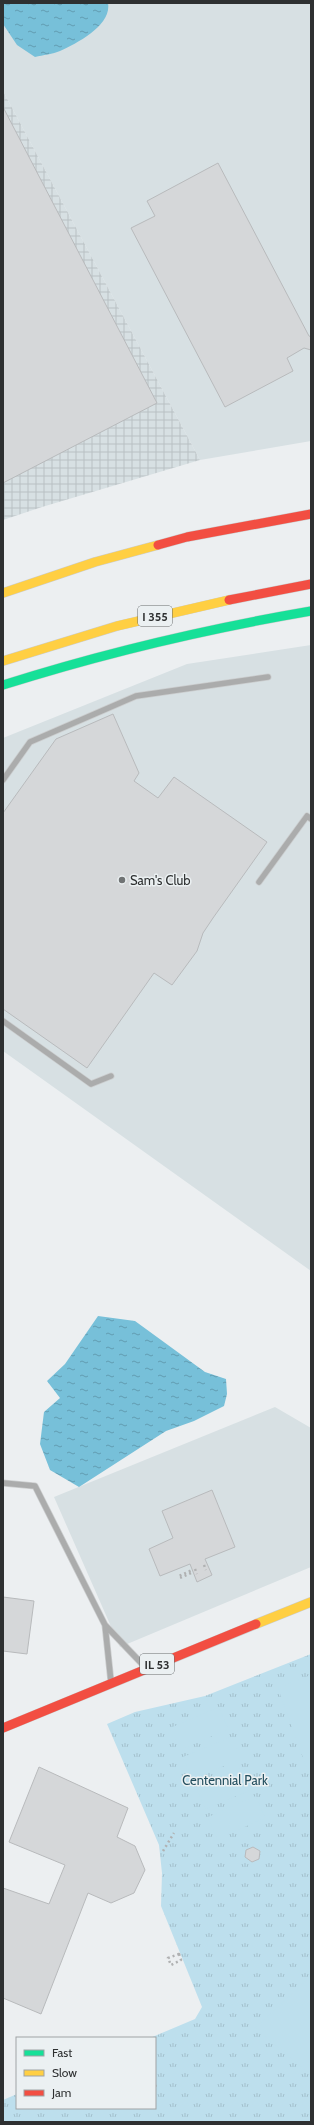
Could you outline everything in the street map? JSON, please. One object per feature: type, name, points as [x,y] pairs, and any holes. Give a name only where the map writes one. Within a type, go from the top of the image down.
[{"type":"main road","points":[[230,528],[311,504]]},
{"type":"main road","points":[[3,593],[95,562],[187,537],[311,514]]},
{"type":"main road","name":"I 355","points":[[3,661],[121,624],[224,600],[311,584]]},
{"type":"main road","points":[[3,685],[63,665],[126,648],[241,622],[311,611]]},
{"type":"main road","name":"IL 53","points":[[3,1728],[311,1602]]},
{"type":"lane","points":[[3,780],[30,742],[136,696],[268,677]]},
{"type":"lane","points":[[259,882],[307,816],[311,818]]},
{"type":"lane","points":[[3,1021],[91,1084],[111,1076]]},
{"type":"lane","points":[[3,1482],[35,1486],[105,1625],[147,1669]]},
{"type":"lane","points":[[105,1625],[112,1683]]},
{"type":"path","points":[[204,1565],[206,1570]]},
{"type":"path","points":[[193,1571],[197,1574]]},
{"type":"path","points":[[163,1851],[174,1833]]},
{"type":"path","points":[[179,1954],[181,1960],[171,1965],[168,1958],[179,1954]]},
{"type":"shaded area","points":[[3,3],[311,3],[311,441],[200,460],[3,91]]},
{"type":"shaded area","points":[[3,91],[200,460],[3,520]]},
{"type":"shaded area","points":[[311,645],[311,1271],[3,1051],[3,738],[187,664]]},
{"type":"shaded area","points":[[275,1407],[311,1428],[311,1567],[120,1647],[54,1497]]},
{"type":"green space","name":"Centennial Park","points":[[311,1654],[311,2122],[3,2122],[3,2100],[16,2094],[16,2109],[156,2109],[156,2037],[152,2037],[195,2019],[202,2007],[161,1906],[162,1873],[159,1845],[107,1724],[135,1712],[205,1696]]},
{"type":"green space","points":[[311,1675],[311,1780],[278,1688]]},
{"type":"green space","points":[[219,1707],[228,1729],[180,1750],[170,1728]]},
{"type":"green space","points":[[231,1737],[241,1759],[192,1779],[183,1757]]},
{"type":"green space","points":[[244,1767],[253,1789],[205,1809],[196,1787]]},
{"type":"green space","points":[[256,1796],[265,1818],[217,1839],[208,1817]]},
{"type":"green space","points":[[311,1976],[311,2075],[255,2028]]},
{"type":"water","points":[[3,3],[108,3],[108,11],[105,19],[99,26],[84,38],[60,51],[35,57],[17,45],[3,24]]},
{"type":"water","points":[[98,1316],[135,1321],[205,1372],[226,1379],[227,1394],[224,1406],[194,1421],[166,1431],[79,1487],[50,1470],[40,1444],[44,1412],[60,1398],[47,1381],[65,1364]]},
{"type":"building","points":[[3,107],[157,403],[3,483]]},
{"type":"building","points":[[218,163],[309,336],[311,337],[311,350],[304,348],[287,358],[293,371],[225,407],[131,228],[155,216],[147,201]]},
{"type":"building","name":"Sam's Club","points":[[113,714],[139,773],[134,781],[158,798],[174,777],[267,842],[203,933],[197,951],[172,985],[154,973],[87,1068],[3,1009],[3,813],[56,739]]},
{"type":"building","points":[[212,1490],[235,1547],[205,1559],[212,1575],[197,1582],[190,1564],[160,1576],[149,1549],[173,1538],[162,1511]]},
{"type":"building","points":[[3,1597],[34,1601],[27,1654],[3,1651]]},
{"type":"building","points":[[39,1767],[128,1808],[117,1837],[135,1846],[145,1870],[134,1893],[111,1903],[88,1893],[41,2014],[3,1998],[3,1888],[49,1904],[65,1865],[9,1842]]},
{"type":"building","points":[[253,1847],[260,1851],[259,1859],[252,1862],[245,1857],[246,1850]]},
{"type":"traffic: fast","points":[[3,685],[117,652],[194,634],[311,611]]},
{"type":"traffic: slow","points":[[3,593],[95,562],[158,545]]},
{"type":"traffic: slow","points":[[3,661],[117,626],[229,600]]},
{"type":"traffic: slow","points":[[256,1624],[311,1602]]},
{"type":"traffic: jam","points":[[158,545],[187,537],[311,514]]},
{"type":"traffic: jam","points":[[229,600],[311,584]]},
{"type":"traffic: jam","points":[[3,1728],[256,1624]]},
{"type":"place","name":"Sam's Club","points":[[122,880]]}]
